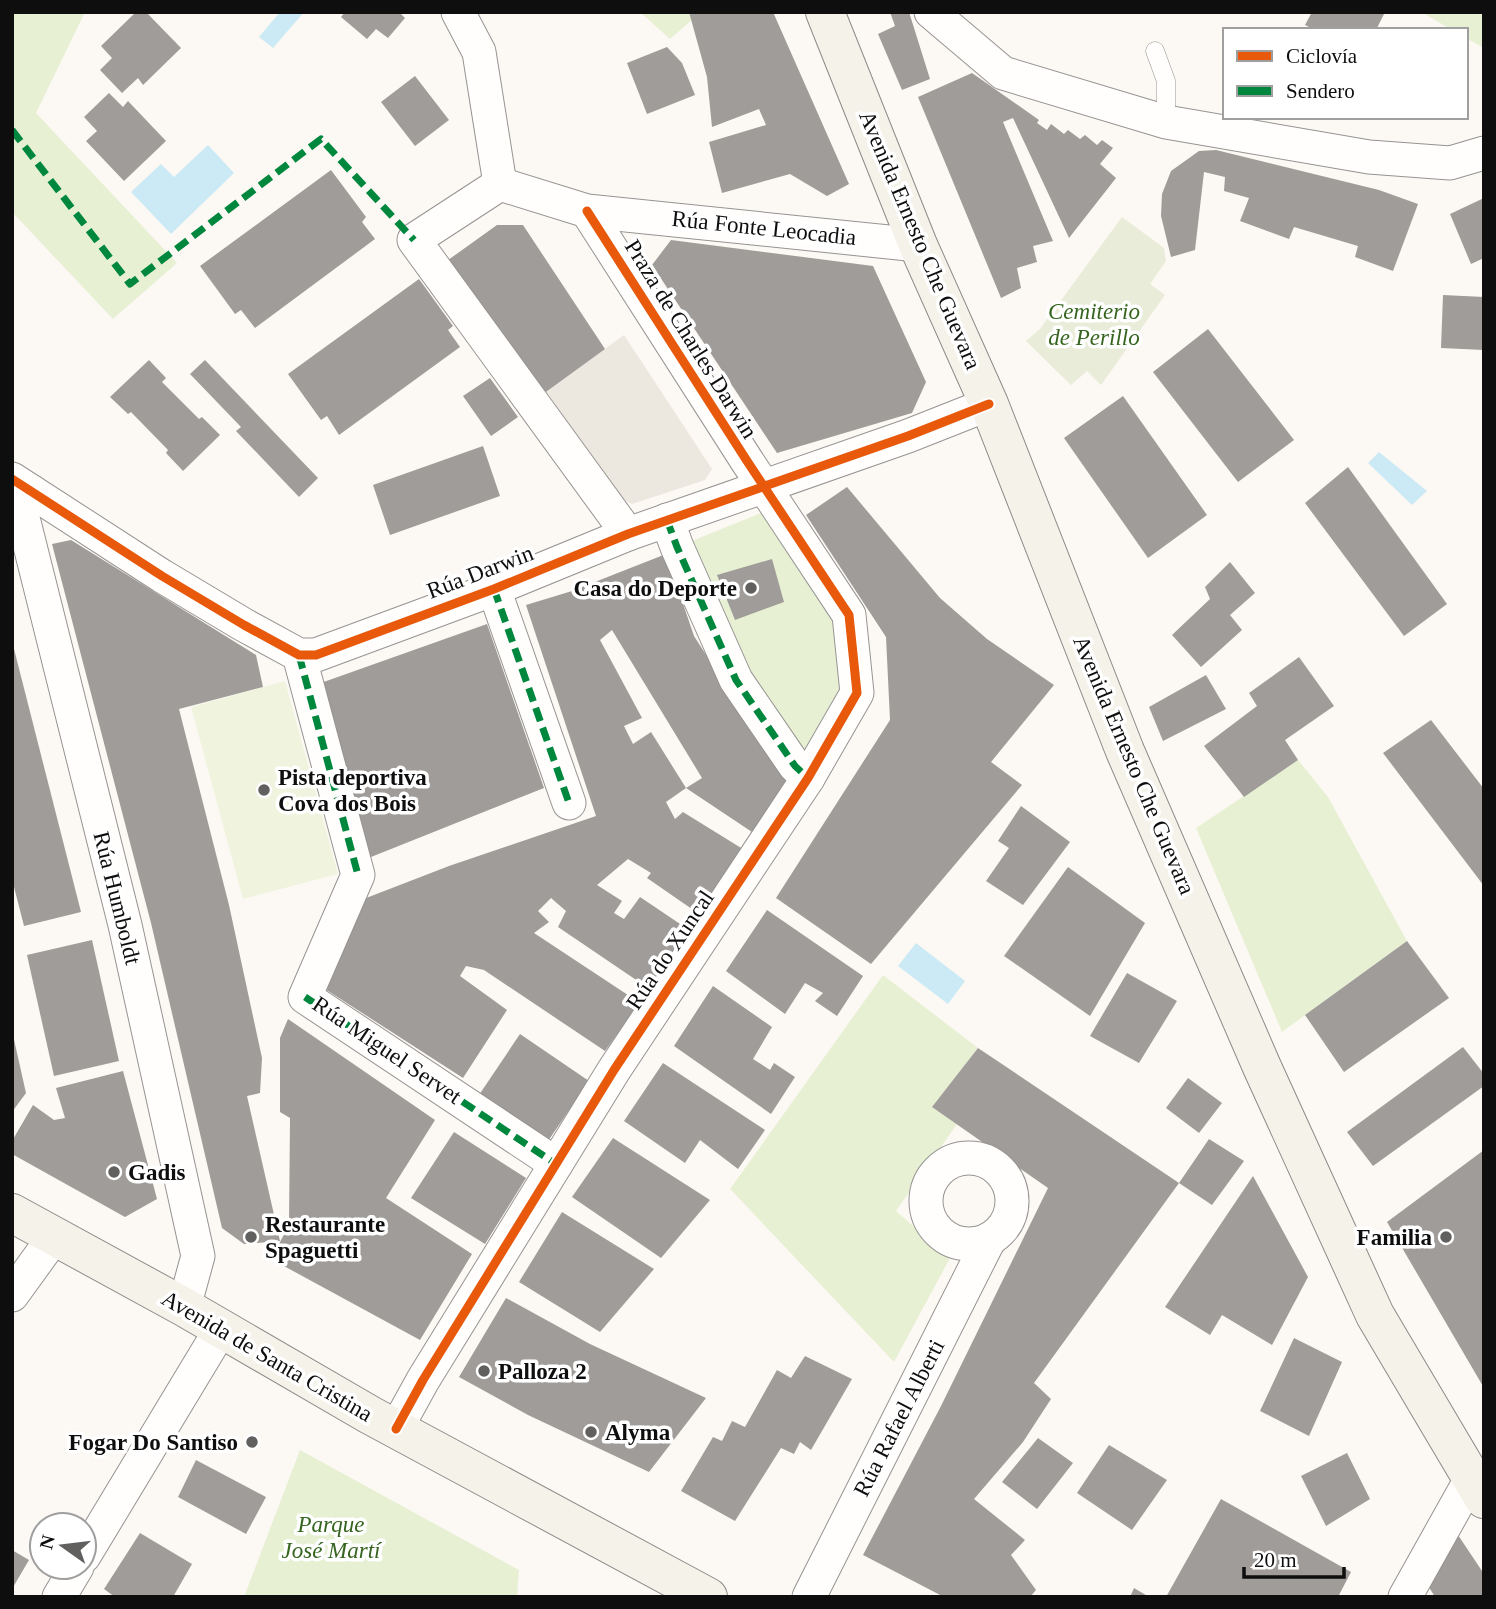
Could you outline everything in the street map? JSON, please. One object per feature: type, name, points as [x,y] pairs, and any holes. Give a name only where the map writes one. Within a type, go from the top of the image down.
[{"type":"main road","name":"Avenida Ernesto Che Guevara","points":[[825,12],[918,245],[989,404],[1125,751],[1262,1067],[1375,1315],[1477,1489]]},
{"type":"main road","name":"Avenida de Santa Cristina","points":[[12,1213],[184,1307],[396,1429],[708,1597]]},
{"type":"street","points":[[458,12],[479,52],[499,184],[414,240],[628,534]]},
{"type":"street","points":[[930,12],[1003,73],[1166,122],[1369,157],[1450,163],[1484,153]]},
{"type":"street","name":"Rúa Fonte Leocadia","points":[[499,184],[587,211],[918,245]]},
{"type":"street","name":"Praza de Charles Darwin","points":[[587,211],[763,487]]},
{"type":"street","name":"Rúa Darwin","points":[[299,655],[316,654],[494,589],[628,534],[908,436],[989,404]]},
{"type":"street","points":[[22,485],[162,576],[299,655]]},
{"type":"street","name":"Rúa Humboldt","points":[[22,485],[21,510],[125,925],[198,1256],[184,1307]]},
{"type":"street","name":"Rúa do Xuncal","points":[[396,1429],[423,1380],[621,1058],[808,778],[857,693],[849,615],[763,487]]},
{"type":"street","points":[[667,520],[736,680],[795,765],[808,778]]},
{"type":"street","name":"Rúa Darwin","points":[[494,589],[569,803]]},
{"type":"street","name":"Rúa Miguel Servet","points":[[299,655],[358,875],[305,997],[556,1164]]},
{"type":"street","points":[[12,1295],[54,1237]]},
{"type":"street","name":"Rúa Rafael Alberti","points":[[809,1597],[989,1240]]},
{"type":"street","points":[[98,1533],[222,1329]]},
{"type":"street","points":[[1405,1597],[1477,1489]]},
{"type":"street","points":[[59,1597],[69,1581]]},
{"type":"lane","points":[[1155,51],[1166,81],[1166,122]]},
{"type":"green space","points":[[12,12],[85,12],[36,113],[177,263],[113,319],[12,212]]},
{"type":"green space","points":[[640,12],[689,12],[693,19],[670,39]]},
{"type":"green space","points":[[1421,12],[1484,12],[1484,48],[1468,39],[1468,28],[1449,28]]},
{"type":"green space","name":"Cemiterio de Perillo","points":[[1122,217],[1164,248],[1166,261],[1150,284],[1165,295],[1101,385],[1087,371],[1071,385],[1026,341],[1040,329]]},
{"type":"green space","points":[[761,513],[834,624],[848,690],[795,766],[677,547]]},
{"type":"green space","name":"Pista deportiva Cova dos Bois","points":[[285,681],[338,874],[243,899],[191,707]]},
{"type":"green space","points":[[1298,760],[1328,797],[1407,941],[1282,1032],[1196,828]]},
{"type":"green space","points":[[883,975],[978,1048],[933,1107],[957,1124],[896,1211],[950,1258],[894,1362],[730,1189]]},
{"type":"green space","name":"Parque José Martí","points":[[300,1450],[519,1570],[517,1597],[244,1597]]},
{"type":"shaded area","points":[[624,335],[712,469],[705,480],[632,504],[618,497],[539,397]]},
{"type":"water","points":[[280,12],[304,12],[273,48],[259,37]]},
{"type":"water","points":[[208,145],[234,173],[171,234],[131,192],[161,164],[174,177]]},
{"type":"water","points":[[1379,452],[1427,491],[1412,505],[1368,463]]},
{"type":"water","points":[[916,943],[965,981],[948,1004],[898,966]]},
{"type":"building","points":[[136,12],[146,12],[181,48],[143,85],[138,78],[122,93],[100,70],[112,58],[101,46]]},
{"type":"building","points":[[345,12],[399,12],[405,18],[388,38],[376,29],[367,39],[341,17]]},
{"type":"building","points":[[689,12],[773,12],[849,184],[827,196],[790,174],[722,193],[709,142],[766,125],[759,109],[712,127],[707,77]]},
{"type":"building","points":[[890,12],[909,12],[930,79],[902,90],[878,34],[895,26]]},
{"type":"building","points":[[1312,12],[1385,12],[1377,28],[1311,28],[1305,25]]},
{"type":"building","points":[[667,47],[682,63],[695,95],[647,114],[627,63]]},
{"type":"building","points":[[972,73],[1039,120],[1037,123],[1047,130],[1051,124],[1064,134],[1068,130],[1080,139],[1085,135],[1097,145],[1102,140],[1113,148],[1100,164],[1116,178],[1069,238],[1013,118],[1003,122],[1053,241],[1033,246],[1037,262],[1017,268],[1021,288],[1001,298],[918,97]]},
{"type":"building","points":[[415,76],[449,120],[415,146],[381,102]]},
{"type":"building","points":[[109,93],[123,107],[128,101],[166,141],[124,181],[86,141],[97,131],[84,117]]},
{"type":"building","points":[[1216,150],[1379,190],[1418,204],[1393,271],[1355,257],[1358,246],[1294,227],[1289,239],[1240,221],[1249,198],[1224,191],[1225,177],[1204,172],[1195,250],[1171,257],[1161,216],[1162,194],[1171,171],[1199,151]]},
{"type":"building","points":[[331,170],[366,217],[362,222],[375,239],[255,328],[241,310],[235,314],[200,266]]},
{"type":"building","points":[[1484,198],[1484,258],[1471,264],[1450,214]]},
{"type":"building","points":[[497,225],[523,225],[605,349],[539,397],[444,263]]},
{"type":"building","points":[[671,240],[873,266],[926,382],[912,413],[777,453],[652,265]]},
{"type":"building","points":[[419,279],[453,326],[448,330],[460,347],[339,435],[327,416],[321,420],[288,374]]},
{"type":"building","points":[[1443,295],[1484,297],[1484,350],[1441,348]]},
{"type":"building","points":[[1208,329],[1294,440],[1238,482],[1153,372]]},
{"type":"building","points":[[149,360],[166,378],[162,382],[199,419],[202,417],[220,435],[183,471],[166,453],[168,450],[131,412],[128,414],[110,397]]},
{"type":"building","points":[[205,360],[318,478],[299,497],[236,431],[241,427],[190,374]]},
{"type":"building","points":[[490,378],[518,417],[491,436],[463,396]]},
{"type":"building","points":[[1123,396],[1207,515],[1148,558],[1064,438]]},
{"type":"building","points":[[483,446],[500,496],[390,535],[373,485]]},
{"type":"building","points":[[1348,467],[1447,604],[1404,636],[1305,503]]},
{"type":"building","points":[[847,487],[940,598],[987,639],[1054,685],[991,762],[1022,785],[871,964],[776,898],[890,720],[886,637],[806,515]]},
{"type":"building","points":[[71,540],[256,655],[263,687],[179,709],[229,905],[262,1058],[260,1093],[247,1096],[280,1241],[244,1244],[222,1228],[151,923],[52,544]]},
{"type":"building","points":[[666,554],[694,636],[789,785],[755,834],[686,788],[666,802],[675,819],[683,812],[746,851],[702,916],[647,878],[651,873],[628,859],[597,885],[622,901],[614,913],[624,919],[640,897],[692,932],[651,990],[558,927],[566,911],[551,898],[538,911],[549,922],[534,933],[640,1003],[605,1051],[484,970],[466,966],[460,976],[507,1010],[463,1078],[322,987],[361,900],[449,866],[596,816],[526,605],[572,591]],"holes":[[[612,630],[702,778],[686,788],[651,732],[633,744],[624,726],[642,718],[600,640]]]},
{"type":"building","name":"Casa do Deporte","points":[[772,559],[784,602],[735,620],[717,575]]},
{"type":"building","points":[[1230,562],[1255,593],[1230,615],[1242,630],[1201,667],[1172,635],[1210,599],[1205,587]]},
{"type":"building","points":[[487,624],[544,788],[366,859],[318,684]]},
{"type":"building","points":[[13,645],[81,912],[24,926],[12,879]]},
{"type":"building","points":[[1299,657],[1334,706],[1285,740],[1298,760],[1244,797],[1204,746],[1257,706],[1249,693]]},
{"type":"building","points":[[1206,675],[1226,709],[1163,741],[1149,707]]},
{"type":"building","points":[[1431,720],[1484,789],[1484,886],[1383,753]]},
{"type":"building","points":[[1021,806],[1070,842],[1023,905],[986,881],[1009,848],[998,841]]},
{"type":"building","points":[[1068,867],[1145,923],[1090,1016],[1004,956]]},
{"type":"building","points":[[767,910],[863,976],[837,1016],[815,1001],[823,993],[805,983],[785,1014],[726,971]]},
{"type":"building","points":[[92,940],[119,1061],[54,1076],[27,955]]},
{"type":"building","points":[[1407,941],[1449,998],[1344,1072],[1305,1015]]},
{"type":"building","points":[[1127,973],[1177,1001],[1139,1063],[1090,1036]]},
{"type":"building","points":[[713,986],[772,1027],[753,1059],[770,1070],[774,1063],[795,1077],[771,1114],[674,1046]]},
{"type":"building","points":[[288,1019],[435,1120],[386,1198],[472,1254],[420,1340],[271,1259],[289,1225],[290,1118],[280,1112],[280,1038]]},
{"type":"building","points":[[520,1034],[589,1081],[548,1141],[479,1095]]},
{"type":"building","points":[[12,1036],[26,1093],[12,1112]]},
{"type":"building","points":[[1463,1047],[1484,1074],[1484,1086],[1373,1166],[1347,1132]]},
{"type":"building","points":[[978,1048],[1179,1183],[1034,1383],[1051,1399],[1023,1442],[974,1499],[1025,1540],[1011,1555],[1036,1590],[1030,1597],[944,1597],[863,1555],[941,1406],[1048,1188],[932,1107]]},
{"type":"building","points":[[663,1063],[765,1130],[738,1169],[700,1140],[685,1163],[624,1121]]},
{"type":"building","points":[[123,1071],[157,1199],[125,1217],[12,1154],[12,1141],[33,1105],[54,1120],[65,1118],[56,1088]]},
{"type":"building","points":[[1188,1078],[1222,1103],[1199,1133],[1166,1108]]},
{"type":"building","points":[[454,1132],[526,1178],[485,1244],[411,1198]]},
{"type":"building","points":[[613,1138],[710,1200],[661,1258],[572,1197]]},
{"type":"building","points":[[1209,1139],[1244,1161],[1212,1205],[1179,1183]]},
{"type":"building","points":[[1484,1150],[1484,1388],[1387,1222]]},
{"type":"building","points":[[1253,1176],[1308,1277],[1272,1345],[1222,1315],[1210,1335],[1165,1307]]},
{"type":"building","points":[[562,1212],[654,1269],[600,1332],[519,1282]]},
{"type":"building","points":[[506,1298],[590,1344],[706,1398],[649,1472],[528,1415],[459,1377]]},
{"type":"building","points":[[1294,1338],[1342,1362],[1309,1436],[1260,1411]]},
{"type":"building","points":[[805,1356],[852,1379],[811,1450],[800,1442],[794,1454],[781,1448],[735,1521],[681,1491],[713,1437],[722,1441],[732,1421],[745,1427],[777,1370],[791,1378]]},
{"type":"building","points":[[1038,1438],[1073,1463],[1037,1509],[1002,1482]]},
{"type":"building","points":[[1109,1445],[1167,1480],[1132,1530],[1077,1493]]},
{"type":"building","points":[[1347,1453],[1370,1499],[1326,1526],[1301,1476]]},
{"type":"building","points":[[196,1460],[266,1497],[246,1534],[178,1497]]},
{"type":"building","points":[[1221,1499],[1351,1572],[1338,1597],[1166,1597]]},
{"type":"building","points":[[1456,1532],[1484,1574],[1484,1597],[1435,1597],[1424,1579]]},
{"type":"building","points":[[140,1533],[192,1564],[173,1597],[115,1597],[104,1589]]},
{"type":"building","points":[[12,1550],[28,1562],[12,1589]]},
{"type":"building","points":[[1134,1588],[1149,1597],[1130,1597]]},
{"type":"marked path","points":[[12,130],[130,284],[321,139],[414,240]]},
{"type":"marked path","points":[[667,520],[736,680],[795,766],[808,778]]},
{"type":"marked path","points":[[494,589],[569,803]]},
{"type":"marked path","points":[[299,655],[358,875]]},
{"type":"marked path","points":[[305,997],[556,1164]]},
{"type":"cycle path","points":[[396,1429],[423,1380],[614,1070],[808,778],[857,693],[849,615],[587,211]]},
{"type":"cycle path","points":[[12,479],[162,576],[244,625],[299,655],[316,655],[494,589],[628,534],[908,436],[989,404]]},
{"type":"place","name":"Casa do Deporte","points":[[751,588]]},
{"type":"place","name":"Pista deportiva Cova dos Bois","points":[[264,790]]},
{"type":"place","name":"Gadis","points":[[114,1172]]},
{"type":"place","name":"Restaurante Spaguetti","points":[[251,1237]]},
{"type":"place","name":"Familia","points":[[1446,1237]]},
{"type":"place","name":"Palloza 2","points":[[484,1371]]},
{"type":"place","name":"Alyma","points":[[591,1432]]},
{"type":"place","name":"Fogar Do Santiso","points":[[252,1442]]}]
